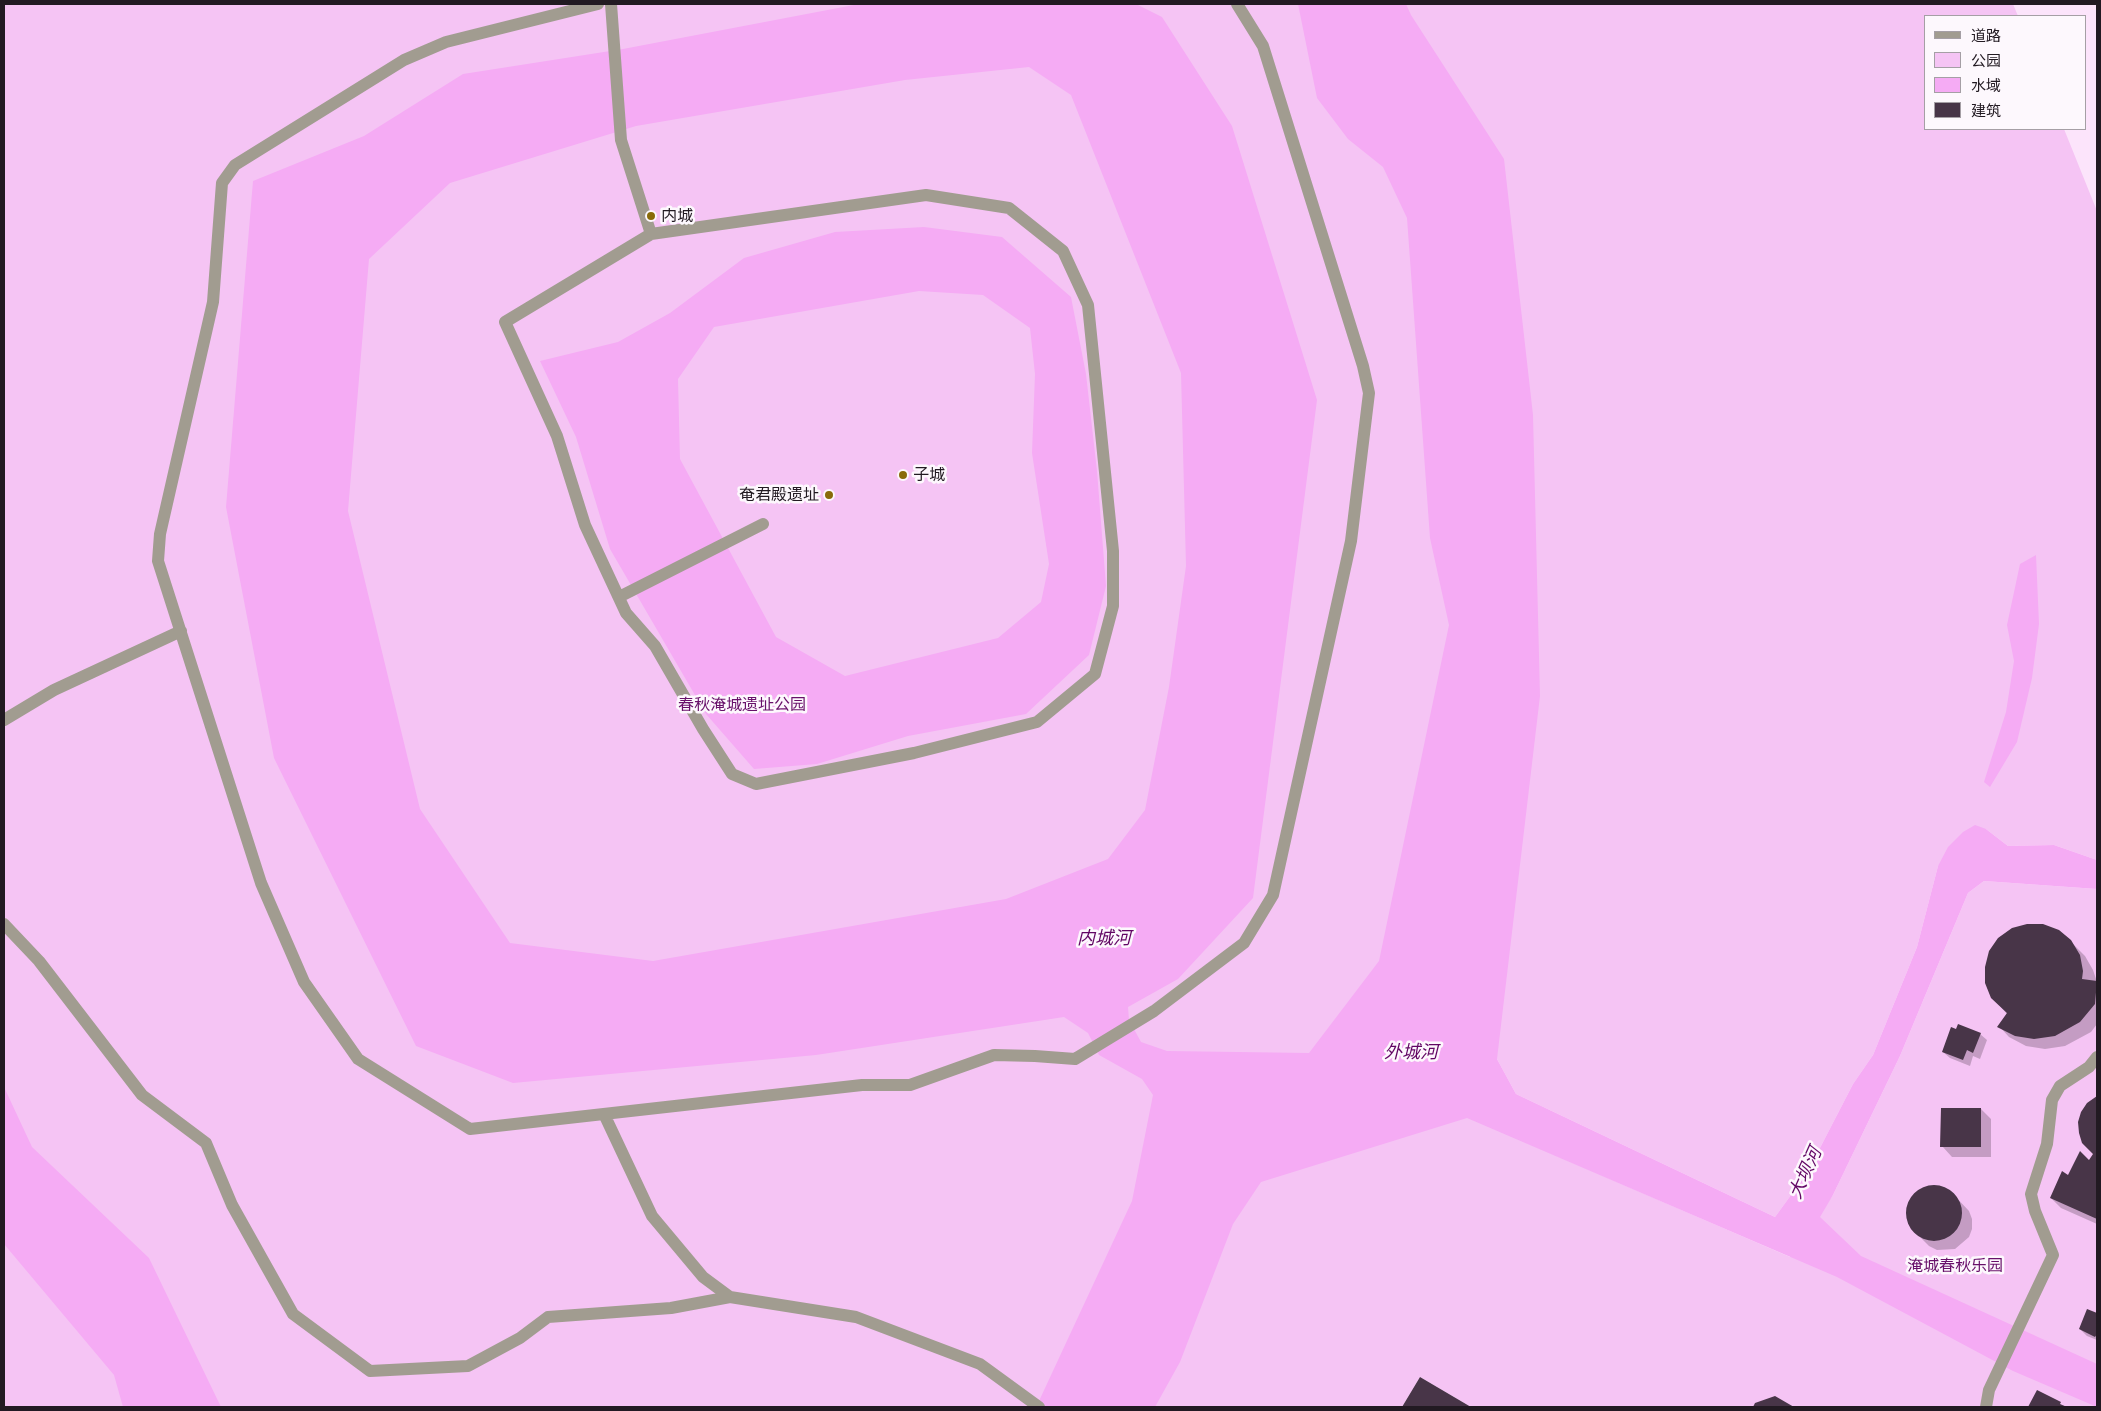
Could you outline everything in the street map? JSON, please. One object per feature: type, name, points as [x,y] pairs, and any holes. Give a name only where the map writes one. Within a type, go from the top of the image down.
[{"type":"lane","points":[[598,4],[446,42],[404,60],[235,165],[222,183],[213,302],[160,534],[158,561],[261,883],[304,982],[358,1059],[470,1129],[862,1085],[910,1084],[994,1055],[1075,1059],[1154,1011],[1244,943],[1273,895],[1351,541],[1369,393],[1363,366],[1263,46],[1238,4]]},
{"type":"lane","points":[[611,4],[621,140],[652,234]]},
{"type":"lane","points":[[926,195],[1009,208],[1063,251],[1088,305],[1113,551],[1113,606],[1095,674],[1037,722],[914,753],[756,784],[732,774],[655,646],[626,613],[623,595],[585,525],[557,436],[505,322],[652,234],[926,195]]},
{"type":"lane","points":[[623,595],[763,524]]},
{"type":"lane","points":[[4,720],[54,690],[181,631]]},
{"type":"lane","points":[[4,924],[39,961],[142,1094],[206,1143],[232,1205],[293,1314],[370,1371],[468,1366],[520,1338],[548,1317],[671,1308],[730,1297],[856,1317],[980,1364],[1039,1407]]},
{"type":"lane","points":[[1986,1407],[1989,1390],[2053,1255],[2034,1211],[2030,1194],[2047,1144],[2052,1100],[2060,1086],[2089,1067],[2097,1056]]},
{"type":"lane","points":[[604,1114],[652,1216],[703,1277],[730,1297]]},
{"type":"green space","name":"春秋淹城遗址公园","points":[[4,4],[2013,4],[2018,15],[1924,15],[1924,130],[2064,130],[2097,211],[2097,860],[2054,845],[2008,846],[1986,829],[1938,866],[1917,947],[1873,1055],[1853,1084],[1807,1173],[1775,1217],[1516,1094],[1497,1059],[1467,1117],[1790,1257],[1833,1195],[1900,1056],[1968,893],[1984,881],[2097,889],[2097,1407],[1471,1407],[1420,1377],[1402,1407],[4,1407]]},
{"type":"water","name":"内城河","points":[[859,4],[1136,4],[1162,17],[1232,126],[1317,400],[1253,898],[1178,979],[1128,1007],[1129,1020],[1141,1042],[1167,1051],[1309,1053],[1379,961],[1449,625],[1430,538],[1407,218],[1383,167],[1348,139],[1317,98],[1298,4],[1406,4],[1411,15],[1504,159],[1533,415],[1540,696],[1497,1059],[1516,1094],[1775,1217],[1807,1173],[1853,1084],[1873,1055],[1917,947],[1938,866],[1948,847],[1963,832],[1975,825],[1986,829],[2008,846],[2054,845],[2097,860],[2097,889],[1984,881],[1968,893],[1900,1056],[1833,1195],[1820,1217],[1861,1256],[2097,1364],[2097,1407],[2013,1371],[1837,1277],[1467,1118],[1261,1182],[1233,1224],[1180,1362],[1155,1407],[1034,1407],[1039,1401],[1132,1201],[1153,1095],[1142,1079],[1099,1055],[1088,1033],[1064,1017],[816,1055],[513,1083],[416,1046],[274,758],[226,507],[253,181],[364,136],[463,74],[623,49]],"holes":[[[1029,67],[1071,95],[1181,373],[1186,566],[1169,687],[1145,810],[1108,859],[1006,899],[653,961],[510,943],[420,809],[348,511],[369,259],[450,183],[636,126],[905,80]]]},
{"type":"water","points":[[924,227],[1002,237],[1071,297],[1086,374],[1097,471],[1106,586],[1089,655],[1026,714],[908,736],[817,764],[754,769],[706,714],[610,549],[576,437],[540,361],[618,342],[670,313],[744,258],[835,232]],"holes":[[[919,291],[983,295],[1030,328],[1035,374],[1032,453],[1049,564],[1041,602],[998,638],[845,676],[776,637],[680,459],[678,379],[714,327]]]},
{"type":"water","points":[[2036,555],[2039,624],[2032,678],[2017,742],[1990,787],[1984,782],[2006,712],[2014,661],[2007,625],[2020,564]]},
{"type":"water","points":[[4,1087],[32,1147],[149,1258],[221,1407],[123,1407],[114,1375],[4,1244]]},
{"type":"building","points":[[2027,924],[2043,924],[2059,930],[2071,940],[2080,955],[2083,971],[2082,979],[2097,981],[2095,1004],[2080,1022],[2055,1036],[2034,1039],[2015,1036],[1997,1027],[2007,1013],[1991,998],[1985,983],[1985,967],[1989,951],[1998,938],[2012,928]]},
{"type":"building","points":[[1958,1024],[1981,1033],[1973,1053],[1967,1050],[1963,1060],[1942,1052],[1951,1027],[1956,1029]]},
{"type":"building","points":[[2097,1096],[2097,1219],[2050,1198],[2062,1171],[2068,1175],[2080,1151],[2089,1160],[2093,1154],[2082,1143],[2078,1122],[2081,1112],[2087,1103]]},
{"type":"building","points":[[1941,1108],[1981,1108],[1981,1147],[1940,1147]]},
{"type":"building","points":[[1929,1185],[1939,1185],[1954,1193],[1960,1202],[1962,1213],[1960,1224],[1954,1233],[1939,1241],[1929,1241],[1918,1236],[1911,1229],[1906,1218],[1906,1208],[1911,1197],[1918,1190]]},
{"type":"building","points":[[2087,1309],[2097,1313],[2097,1334],[2095,1337],[2079,1329]]},
{"type":"building","points":[[1420,1377],[1471,1407],[1402,1407]]},
{"type":"building","points":[[2037,1390],[2061,1402],[2060,1404],[2067,1407],[2028,1407]]},
{"type":"building","points":[[1775,1396],[1794,1407],[1753,1407],[1755,1403]]},
{"type":"place","name":"内城","points":[[651,216]]},
{"type":"place","name":"子城","points":[[903,475]]},
{"type":"place","name":"奄君殿遗址","points":[[829,495]]},
{"type":"water label","name":"外城河","points":[[1411,1052]]},
{"type":"water label","name":"大坝河","points":[[1805,1173]]},
{"type":"park label","name":"淹城春秋乐园","points":[[1955,1266]]}]
